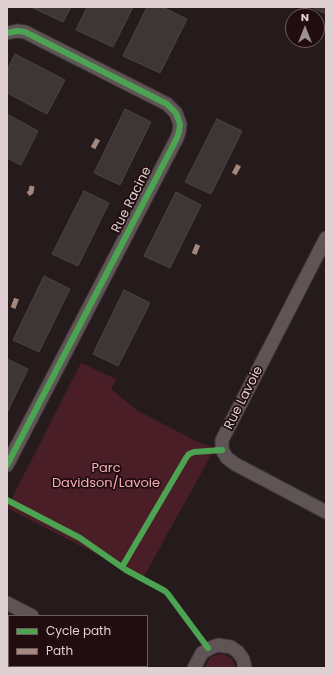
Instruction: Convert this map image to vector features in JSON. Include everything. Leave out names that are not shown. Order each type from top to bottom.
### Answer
[{"type":"street","name":"Rue Racine","points":[[7,33],[17,31],[29,33],[167,104],[176,113],[180,124],[179,132],[173,144],[7,465]]},
{"type":"street","name":"Rue Lavoie","points":[[326,238],[222,440],[222,450],[227,458],[235,464],[326,512]]},
{"type":"street","points":[[7,604],[30,615]]},
{"type":"street","points":[[194,668],[202,653],[214,646],[222,645],[231,647],[238,652],[243,659],[245,668]]},
{"type":"green space","name":"Parc Davidson/Lavoie","points":[[81,363],[116,379],[111,389],[138,411],[196,441],[215,448],[143,578],[7,508]]},
{"type":"green space","points":[[224,654],[232,659],[236,668],[204,668],[211,657]]},
{"type":"building","points":[[31,7],[71,7],[63,22]]},
{"type":"building","points":[[87,7],[133,7],[113,47],[76,30]]},
{"type":"building","points":[[147,7],[162,7],[187,19],[160,73],[123,56]]},
{"type":"building","points":[[311,7],[326,7],[326,14],[325,8]]},
{"type":"building","points":[[15,54],[65,80],[47,114],[7,93],[7,70]]},
{"type":"building","points":[[125,109],[151,122],[120,185],[94,173]]},
{"type":"building","points":[[7,114],[38,131],[21,165],[7,158]]},
{"type":"building","points":[[217,119],[242,131],[211,194],[185,182]]},
{"type":"building","points":[[84,191],[109,203],[78,266],[52,254]]},
{"type":"building","points":[[176,192],[201,205],[170,268],[144,256]]},
{"type":"building","points":[[44,276],[70,289],[39,352],[13,340]]},
{"type":"building","points":[[124,290],[150,303],[118,366],[93,354]]},
{"type":"building","points":[[7,359],[28,369],[7,413]]},
{"type":"marked path","points":[[93,148],[98,139]]},
{"type":"marked path","points":[[234,174],[241,161]]},
{"type":"marked path","points":[[28,194],[31,192],[32,186]]},
{"type":"marked path","points":[[194,254],[199,242]]},
{"type":"marked path","points":[[13,308],[18,295]]},
{"type":"cycle path","points":[[7,33],[17,31],[25,32],[167,104],[176,113],[180,124],[177,138],[7,465]]},
{"type":"cycle path","points":[[122,567],[189,454],[194,452],[222,450]]},
{"type":"cycle path","points":[[7,500],[80,538],[126,570],[165,591],[208,648]]}]
